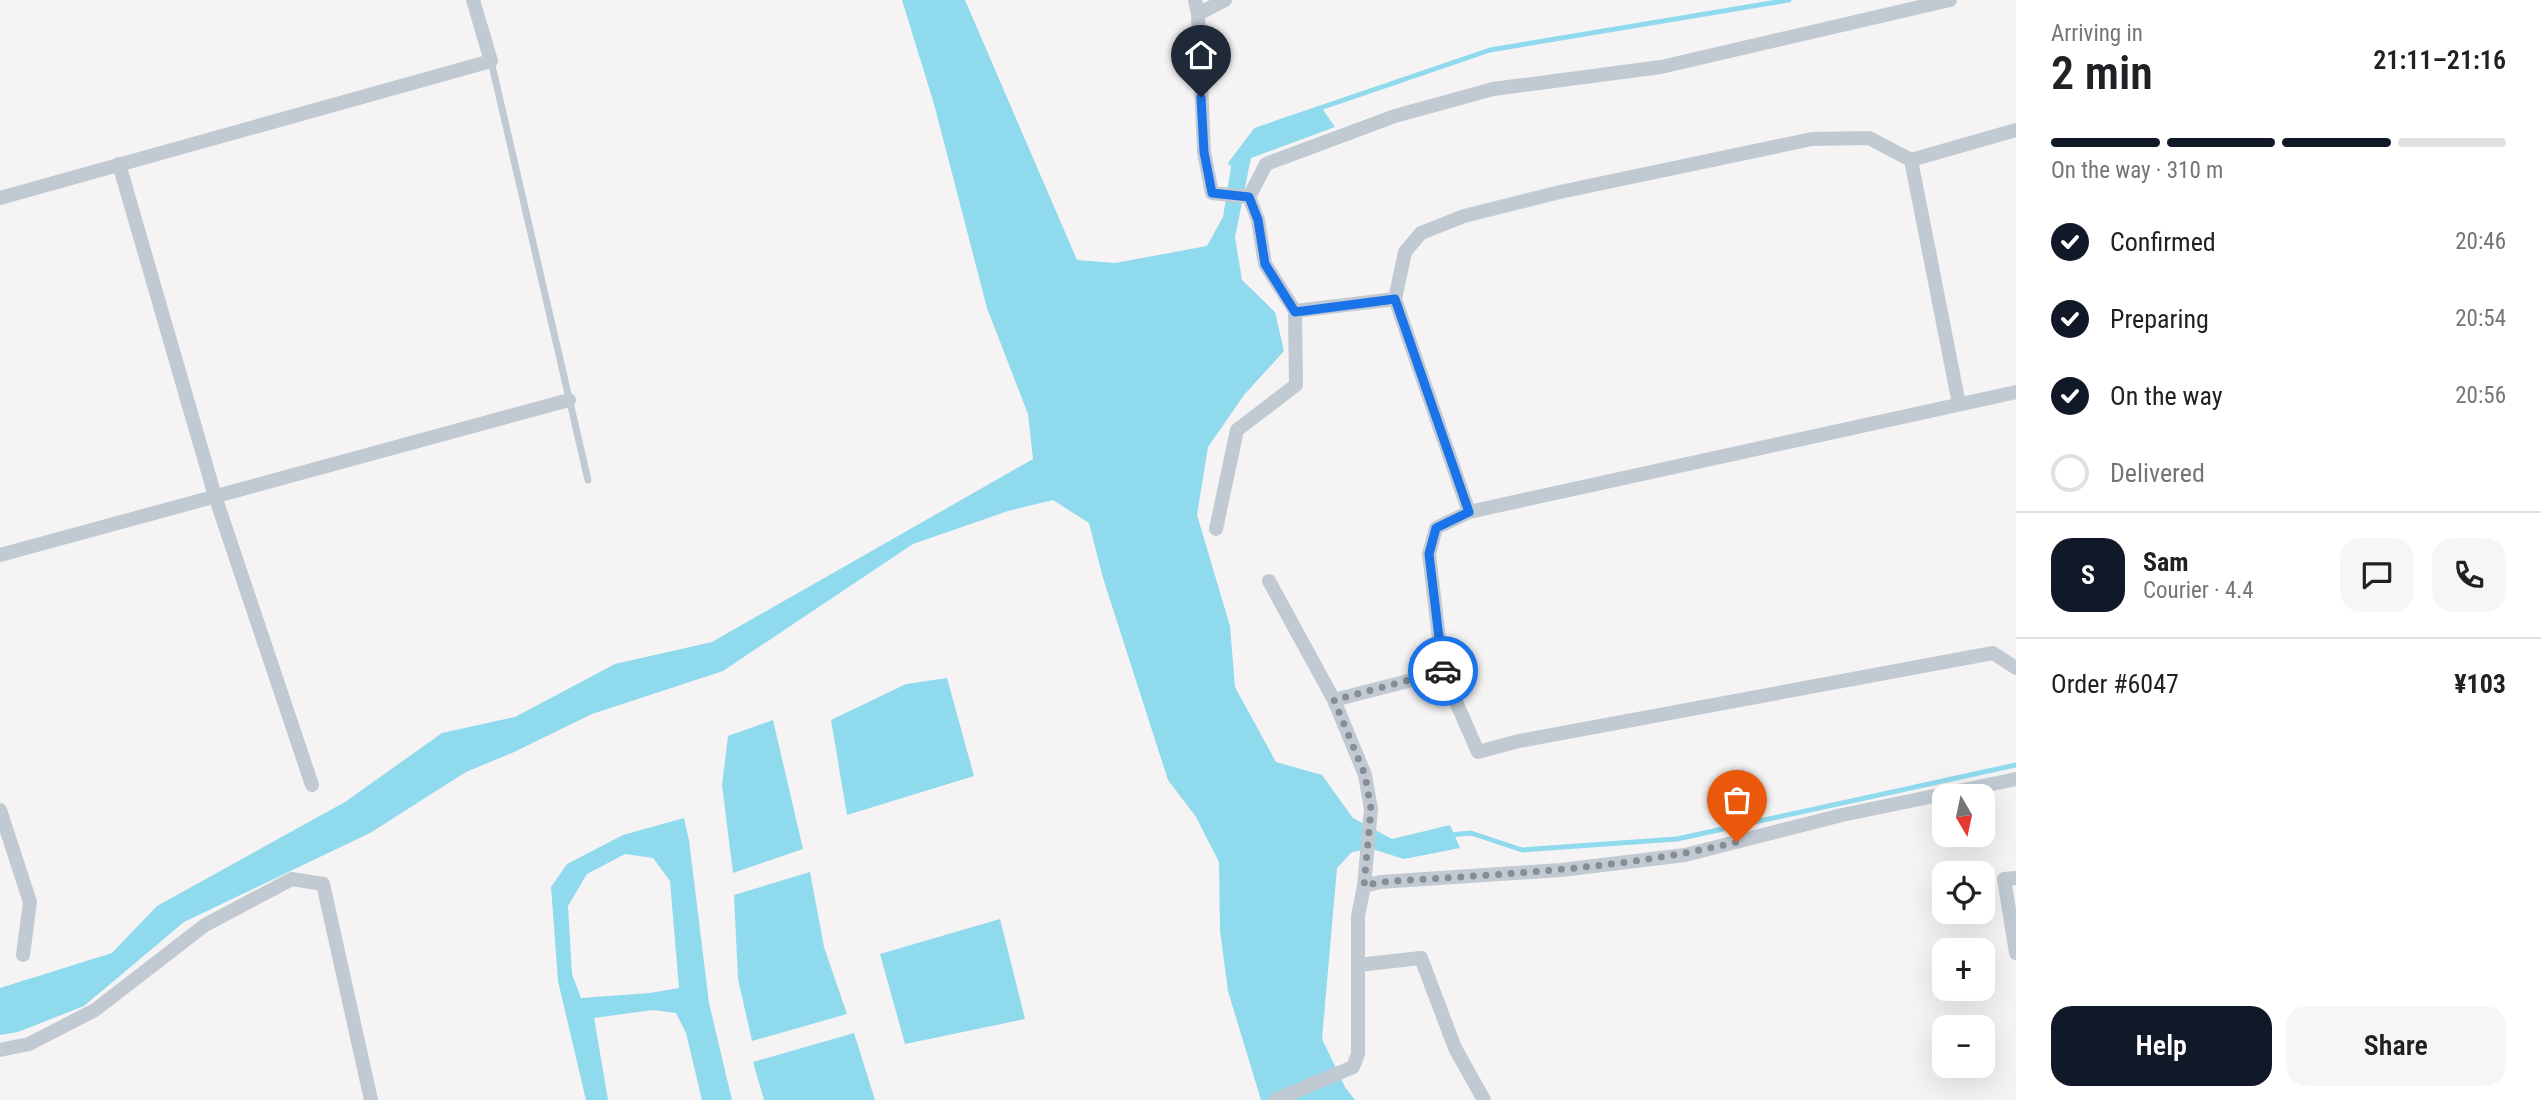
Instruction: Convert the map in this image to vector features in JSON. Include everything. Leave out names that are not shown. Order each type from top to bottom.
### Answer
[{"type":"street","points":[[0,198],[491,61],[473,0]]},
{"type":"street","points":[[1225,0],[1196,7],[1204,152],[1212,193],[1249,197]]},
{"type":"street","points":[[1216,529],[1237,430],[1296,385],[1295,312],[1265,264],[1258,220],[1249,197],[1266,164],[1407,113],[1493,89],[1661,67],[1950,0]]},
{"type":"street","points":[[1469,512],[1395,299],[1405,252],[1421,233],[1464,216],[1560,192],[1812,139],[1870,138],[1911,160],[2016,130]]},
{"type":"street","points":[[1911,160],[1959,404]]},
{"type":"street","points":[[119,164],[215,496],[312,785]]},
{"type":"street","points":[[1295,312],[1395,299]]},
{"type":"street","points":[[2016,392],[1469,512],[1436,528],[1429,554],[1443,672],[1478,752],[1519,741],[1993,653],[2016,668]]},
{"type":"street","points":[[0,555],[569,400]]},
{"type":"street","points":[[1269,581],[1334,700],[1365,775],[1371,809],[1364,886],[1358,916],[1359,1054],[1353,1067],[1275,1100]]},
{"type":"street","points":[[1334,700],[1443,672]]},
{"type":"street","points":[[1364,886],[1380,882],[1561,870],[1685,855],[1842,815],[2016,779]]},
{"type":"street","points":[[0,810],[30,902],[23,955]]},
{"type":"street","points":[[2016,878],[2004,879],[2016,953]]},
{"type":"street","points":[[0,1050],[29,1044],[95,1010],[205,925],[292,879],[323,884],[371,1100]]},
{"type":"street","points":[[1358,965],[1421,958],[1455,1048],[1484,1100]]},
{"type":"lane","points":[[491,61],[588,480]]},
{"type":"water","points":[[902,0],[965,0],[1077,260],[1115,263],[1207,246],[1223,217],[1232,161],[1256,130],[1321,107],[1335,127],[1251,158],[1235,237],[1242,280],[1275,312],[1284,351],[1244,395],[1208,447],[1197,515],[1230,626],[1235,687],[1276,762],[1322,775],[1353,818],[1392,839],[1450,825],[1460,848],[1404,859],[1372,849],[1352,852],[1337,868],[1322,1039],[1345,1087],[1355,1100],[1261,1100],[1228,991],[1220,930],[1219,862],[1196,817],[1168,780],[1103,578],[1089,523],[1053,500],[1008,511],[913,544],[723,671],[592,714],[466,772],[370,833],[184,922],[84,1006],[18,1032],[0,1035],[0,988],[112,953],[157,906],[345,802],[442,733],[515,717],[615,664],[712,642],[1033,459],[1028,414],[987,308],[934,104]]},
{"type":"water","points":[[947,678],[974,776],[847,815],[831,720],[906,684]]},
{"type":"water","points":[[773,720],[803,849],[733,873],[722,785],[728,736]]},
{"type":"water","points":[[684,818],[709,1003],[732,1100],[702,1100],[686,1033],[676,1013],[653,1010],[594,1018],[608,1100],[586,1100],[558,981],[551,887],[567,864],[623,835]],"holes":[[[625,854],[653,858],[670,881],[679,988],[581,998],[572,974],[568,906],[587,874]]]},
{"type":"water","points":[[810,872],[824,947],[847,1014],[752,1041],[738,979],[734,895]]},
{"type":"water","points":[[1000,919],[1025,1019],[905,1044],[880,954]]},
{"type":"water","points":[[854,1033],[875,1100],[764,1100],[753,1062]]},
{"type":"waterway","points":[[1231,163],[1256,130],[1490,50],[1789,0]]},
{"type":"waterway","points":[[1449,835],[1471,833],[1522,850],[1677,839],[2016,765]]},
{"type":"way so far","points":[[1443,671],[1334,700],[1365,775],[1371,809],[1364,886],[1380,882],[1561,870],[1685,855],[1737,842]]},
{"type":"route","points":[[1201,97],[1204,152],[1212,193],[1249,197],[1258,220],[1265,264],[1295,312],[1395,299],[1469,512],[1436,528],[1429,554],[1443,671]]}]
